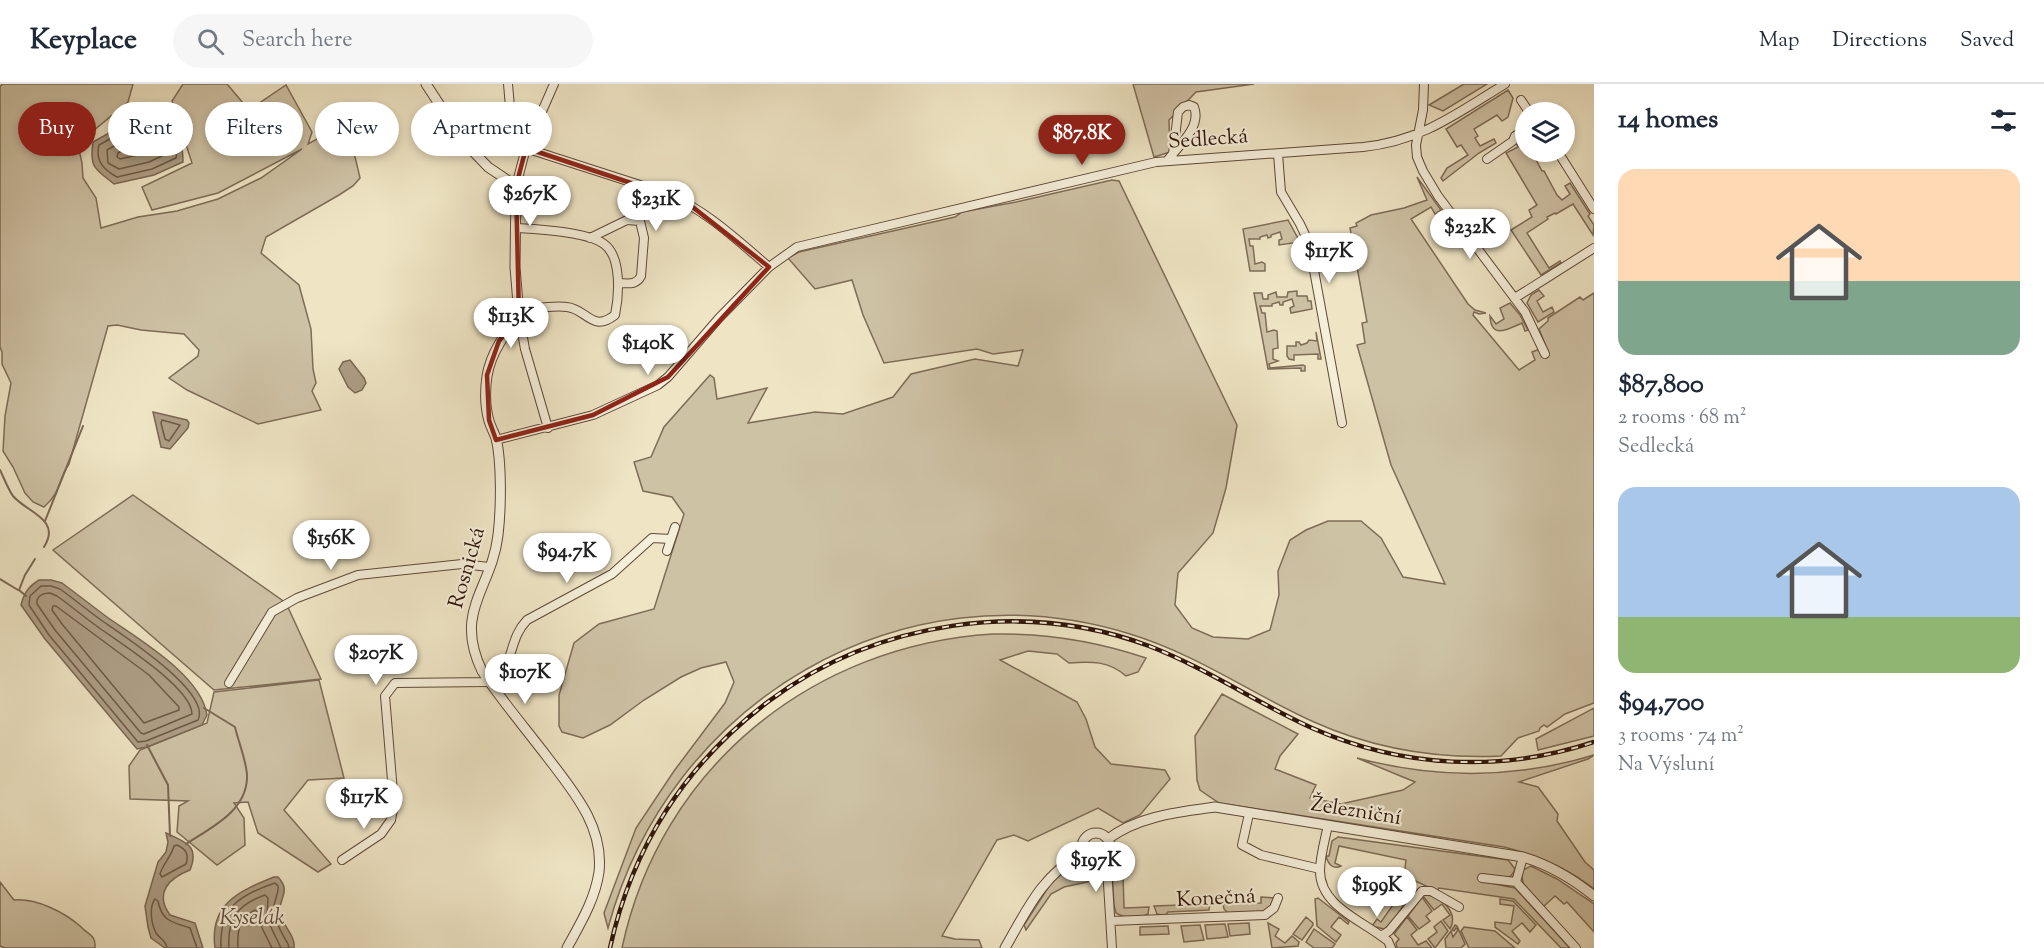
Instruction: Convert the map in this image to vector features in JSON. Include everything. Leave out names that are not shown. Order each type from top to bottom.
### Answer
[{"type":"street","points":[[426,84],[464,142],[488,167],[516,186]]},
{"type":"street","points":[[508,84],[510,102]]},
{"type":"street","points":[[546,102],[554,84]]},
{"type":"street","points":[[1424,84],[1423,111],[1416,145],[1417,157],[1423,171],[1438,196],[1525,312],[1545,354]]},
{"type":"street","name":"Sedlecká","points":[[496,440],[593,415],[658,385],[668,377],[719,318],[770,267],[797,247],[1156,162],[1377,146],[1419,134],[1505,84]]},
{"type":"street","points":[[1167,161],[1173,154],[1194,124],[1196,112],[1194,107],[1189,105],[1182,106],[1178,112],[1173,154]]},
{"type":"street","points":[[1487,159],[1513,141],[1515,136]]},
{"type":"street","points":[[1278,154],[1281,192],[1309,243],[1342,423]]},
{"type":"street","points":[[524,156],[516,186],[515,267],[519,313],[525,349],[548,428]]},
{"type":"street","points":[[551,156],[685,201],[707,215],[770,267]]},
{"type":"street","points":[[1564,162],[1594,209]]},
{"type":"street","points":[[590,238],[627,220],[640,221],[644,238],[641,276],[639,281],[634,283],[618,283]]},
{"type":"street","points":[[517,228],[590,238],[606,245],[616,264],[618,283],[615,315],[603,322],[594,321],[570,307],[519,313]]},
{"type":"street","points":[[1515,298],[1594,248]]},
{"type":"street","name":"Rosnická","points":[[519,313],[499,341],[487,375],[489,420],[496,440],[500,520],[497,545],[475,603],[471,635],[477,661],[489,682],[578,799],[588,815],[596,836],[599,870],[596,886],[590,905],[567,948]]},
{"type":"street","points":[[667,551],[675,527]]},
{"type":"street","points":[[342,860],[381,834],[391,820],[394,804],[385,696],[395,683],[489,682],[504,669],[516,635],[527,620],[604,579],[652,537],[671,539]]},
{"type":"street","points":[[229,683],[272,612],[297,598],[358,574],[462,564],[489,567]]},
{"type":"street","name":"Železniční","points":[[1108,839],[1121,829],[1172,813],[1215,807],[1523,857],[1560,872],[1594,896]]},
{"type":"street","points":[[1249,814],[1242,845],[1262,855],[1320,869]]},
{"type":"street","points":[[1328,825],[1320,869],[1321,885],[1326,895],[1382,936],[1391,948]]},
{"type":"street","points":[[1100,834],[1108,839],[1110,850],[1104,860],[1093,861],[1083,852],[1084,841],[1089,835],[1100,834]]},
{"type":"street","points":[[1005,948],[1037,892],[1066,862],[1083,852]]},
{"type":"street","points":[[1516,882],[1523,857]]},
{"type":"street","points":[[1104,860],[1107,868],[1112,948]]},
{"type":"street","points":[[1482,878],[1516,882],[1576,948]]},
{"type":"street","points":[[1382,936],[1389,931],[1422,891],[1431,891],[1459,907]]},
{"type":"street","name":"Konečná","points":[[1111,921],[1265,915],[1274,909],[1278,898]]},
{"type":"highlighted area","points":[[526,148],[685,201],[769,267],[668,377],[593,415],[496,440],[489,420],[487,375],[499,341],[519,316],[516,186]]},
{"type":"shaded area","points":[[2,84],[133,84],[128,102],[108,102],[108,119],[96,129],[96,102],[18,102],[18,156],[80,156],[83,178],[96,198],[101,228],[218,199],[261,178],[292,156],[303,156],[303,116],[312,132],[308,144],[315,140],[315,156],[355,156],[360,178],[353,186],[266,237],[261,253],[299,285],[311,329],[316,383],[312,391],[321,410],[258,424],[187,390],[169,378],[198,356],[199,350],[184,334],[117,325],[108,326],[69,464],[50,502],[44,507],[33,502],[25,493],[3,451],[5,416],[11,383],[2,364],[0,347],[0,87]]},
{"type":"shaded area","points":[[183,84],[227,84],[242,102],[205,102],[205,156],[289,156],[218,193],[152,210],[142,187],[192,163],[190,156],[193,156],[193,102],[172,101]]},
{"type":"shaded area","points":[[1133,84],[1254,84],[1196,92],[1169,120],[1170,152],[1154,157]]},
{"type":"shaded area","points":[[1464,84],[1487,84],[1443,111],[1429,105]]},
{"type":"shaded area","points":[[286,85],[295,102],[261,102]]},
{"type":"shaded area","points":[[1508,90],[1513,98],[1508,117],[1502,121],[1497,115],[1474,129],[1478,136],[1475,138],[1480,146],[1494,139],[1496,143],[1443,181],[1441,178],[1447,168],[1468,155],[1461,145],[1457,147],[1446,129]]},
{"type":"shaded area","points":[[1515,148],[1515,162],[1537,162],[1562,200],[1570,194],[1565,186],[1570,183],[1590,214],[1588,216],[1594,225],[1593,235],[1573,204],[1547,217],[1548,219],[1527,233],[1549,268],[1560,261],[1561,263],[1541,275],[1511,230],[1532,217],[1529,210],[1537,205],[1506,153]]},
{"type":"shaded area","points":[[1417,177],[1441,210],[1435,214],[1431,207],[1411,219],[1468,304],[1475,310],[1486,313],[1474,312],[1473,315],[1519,370],[1535,360],[1532,352],[1540,349],[1544,357],[1549,354],[1539,329],[1548,321],[1548,318],[1580,297],[1583,300],[1594,293],[1594,703],[1565,714],[1547,727],[1544,725],[1539,731],[1518,738],[1501,756],[1429,754],[1359,739],[1314,722],[1178,652],[1130,634],[1045,617],[961,618],[881,636],[806,669],[740,716],[683,776],[639,847],[608,928],[604,913],[636,828],[674,771],[725,703],[734,682],[726,662],[701,668],[681,677],[644,700],[610,725],[583,738],[562,732],[559,726],[559,695],[574,643],[599,624],[654,609],[684,514],[672,497],[643,491],[634,462],[651,457],[664,427],[710,375],[714,378],[717,399],[767,388],[748,423],[815,412],[843,414],[893,397],[911,374],[975,359],[1018,366],[1023,350],[993,354],[977,349],[884,363],[863,315],[852,280],[815,289],[788,258],[799,252],[955,217],[962,212],[1112,180],[1119,181],[1237,425],[1226,488],[1213,533],[1178,573],[1175,605],[1192,628],[1213,637],[1248,639],[1270,630],[1279,595],[1278,571],[1290,540],[1328,521],[1361,521],[1381,538],[1403,577],[1445,584],[1391,465],[1357,345],[1365,343],[1362,323],[1367,322],[1350,228],[1357,226],[1356,223],[1371,215],[1427,200]]},
{"type":"shaded area","points":[[1288,220],[1300,242],[1279,245],[1279,240],[1282,239],[1280,232],[1268,238],[1267,235],[1260,239],[1249,239],[1250,246],[1253,246],[1255,264],[1262,262],[1265,264],[1265,271],[1250,271],[1243,229]]},
{"type":"shaded area","points":[[1539,290],[1544,296],[1537,301],[1543,312],[1552,307],[1554,312],[1538,322],[1527,303],[1531,295]]},
{"type":"shaded area","points":[[1297,291],[1297,296],[1307,296],[1308,301],[1311,301],[1312,309],[1291,313],[1290,308],[1294,306],[1292,299],[1283,302],[1283,305],[1279,302],[1272,306],[1260,306],[1262,313],[1265,313],[1267,332],[1277,331],[1278,348],[1273,349],[1273,359],[1278,361],[1269,364],[1270,368],[1303,365],[1305,371],[1301,371],[1301,368],[1268,369],[1254,293],[1262,293],[1263,299],[1268,299],[1268,295],[1276,292],[1277,297],[1287,297],[1288,292]]},
{"type":"shaded area","points":[[1510,303],[1528,330],[1525,331],[1522,323],[1501,331],[1493,328],[1490,316],[1496,324],[1504,319],[1500,308]]},
{"type":"shaded area","points":[[1316,332],[1321,359],[1318,359],[1318,354],[1294,355],[1294,360],[1289,359],[1287,346],[1296,346],[1296,342],[1301,345],[1309,340],[1317,341]]},
{"type":"shaded area","points":[[133,495],[286,603],[321,679],[214,690],[53,550]]},
{"type":"shaded area","points":[[993,634],[1071,639],[1146,658],[1138,672],[1126,676],[1113,667],[1099,663],[1069,663],[1057,654],[1028,651],[1000,660],[1077,702],[1086,719],[1095,747],[1111,764],[1165,770],[1170,779],[1140,815],[1123,823],[1098,808],[1028,841],[1014,835],[997,840],[942,936],[979,940],[982,948],[622,948],[641,883],[671,825],[708,772],[754,728],[806,691],[864,662],[927,643]]},
{"type":"shaded area","points":[[319,680],[344,778],[308,780],[284,810],[331,864],[318,872],[258,833],[248,802],[234,803],[244,818],[245,845],[217,865],[177,832],[179,806],[188,801],[130,799],[129,766],[140,750],[207,723],[214,692]]},
{"type":"shaded area","points":[[1222,694],[1298,734],[1280,756],[1275,769],[1316,785],[1310,798],[1341,804],[1403,790],[1415,782],[1357,758],[1416,770],[1476,773],[1535,769],[1594,755],[1519,782],[1538,787],[1558,814],[1557,821],[1585,862],[1594,870],[1594,889],[1551,863],[1504,847],[1219,803],[1200,790],[1197,780],[1195,736]]},
{"type":"shaded area","points":[[1594,708],[1594,736],[1538,750],[1536,739]]},
{"type":"shaded area","points":[[1338,837],[1508,860],[1515,869],[1510,877],[1480,881],[1515,888],[1570,948],[1561,948],[1514,899],[1439,888],[1437,891],[1411,879],[1408,884],[1413,889],[1389,926],[1384,929],[1372,926],[1377,919],[1381,922],[1402,892],[1406,860],[1339,846],[1335,863],[1341,866],[1333,867],[1326,856],[1329,856],[1332,841]]},
{"type":"shaded area","points":[[1080,861],[1100,868],[1105,879],[1064,887],[1051,894],[1026,930],[1024,925],[1053,880]]},
{"type":"shaded area","points":[[1531,866],[1557,879],[1594,904],[1594,932],[1567,902],[1564,904],[1555,896],[1543,907],[1531,895],[1524,886],[1522,876],[1523,870]]},
{"type":"shaded area","points":[[1112,872],[1123,874],[1124,908],[1149,907],[1148,914],[1132,918],[1116,913]]},
{"type":"shaded area","points":[[0,882],[14,900],[40,904],[58,911],[73,921],[93,937],[95,948],[5,948],[0,946]]},
{"type":"shaded area","points":[[1423,896],[1437,898],[1447,906],[1452,917],[1450,929],[1443,920],[1450,915],[1442,904],[1434,910]]},
{"type":"shaded area","points":[[1261,897],[1274,898],[1268,911],[1229,914],[1224,909],[1223,904],[1261,903]]},
{"type":"shaded area","points":[[1422,897],[1432,911],[1426,916],[1430,921],[1419,929],[1408,916]]},
{"type":"shaded area","points":[[1318,898],[1349,922],[1348,924],[1339,917],[1331,927],[1341,935],[1336,942],[1317,926],[1315,899]]},
{"type":"shaded area","points":[[1500,899],[1513,901],[1536,925],[1530,932],[1522,923],[1512,931],[1520,941],[1518,944],[1495,927],[1495,922],[1511,924],[1514,906],[1500,904]]},
{"type":"shaded area","points":[[1210,904],[1209,910],[1168,912],[1165,916],[1157,914],[1154,906]]},
{"type":"shaded area","points":[[1306,917],[1313,925],[1302,940],[1293,934]]},
{"type":"shaded area","points":[[1407,917],[1417,930],[1411,935],[1418,945],[1426,941],[1432,948],[1397,948],[1396,943],[1399,939],[1394,934]]},
{"type":"shaded area","points":[[1441,921],[1448,931],[1435,948],[1428,939],[1437,932],[1434,927]]},
{"type":"shaded area","points":[[1249,923],[1250,934],[1230,936],[1228,924]]},
{"type":"shaded area","points":[[1268,923],[1279,929],[1275,936],[1285,943],[1292,936],[1299,942],[1298,946],[1272,948]]},
{"type":"shaded area","points":[[1225,924],[1228,937],[1207,939],[1205,925]]},
{"type":"shaded area","points":[[1200,925],[1204,940],[1184,942],[1181,926]]},
{"type":"shaded area","points":[[1455,925],[1457,926],[1465,944],[1461,948],[1446,948],[1445,939],[1451,931],[1453,937],[1458,930],[1456,928],[1452,930]]},
{"type":"shaded area","points":[[1168,926],[1169,934],[1140,935],[1140,927]]},
{"type":"shaded area","points":[[1464,927],[1495,931],[1515,948],[1469,948],[1461,931]]},
{"type":"shaded area","points":[[1314,929],[1335,944],[1332,948],[1314,948],[1306,942]]},
{"type":"water","points":[[108,134],[108,156],[183,156],[183,162],[154,175],[114,184],[95,168],[92,156],[96,156],[96,140]]},
{"type":"water","points":[[350,360],[366,383],[362,390],[355,393],[348,387],[339,369],[343,362]]},
{"type":"water","points":[[153,412],[187,420],[189,423],[188,428],[170,449],[161,447]]},
{"type":"water","points":[[39,580],[62,583],[151,647],[181,672],[202,700],[207,715],[202,725],[137,749],[45,639],[21,605],[27,591]]},
{"type":"water","points":[[166,833],[189,846],[192,850],[193,862],[190,870],[176,877],[166,887],[163,900],[165,907],[170,915],[195,923],[203,948],[165,948],[151,938],[145,906],[158,862],[166,852],[168,842]]},
{"type":"water","name":"Kyselák","points":[[278,877],[284,887],[280,913],[293,939],[294,948],[215,948],[214,933],[217,920],[229,901],[249,888]]},
{"type":"waterway","points":[[45,521],[83,426]]},
{"type":"waterway","points":[[0,470],[13,496],[46,523],[49,529],[44,547]]},
{"type":"waterway","points":[[26,596],[19,590],[35,559]]},
{"type":"waterway","points":[[0,579],[18,590]]},
{"type":"waterway","points":[[186,844],[216,825],[234,810],[245,790],[247,778],[235,727],[204,708]]},
{"type":"waterway","points":[[147,745],[168,785],[170,836]]},
{"type":"railway","points":[[610,948],[632,876],[648,842],[688,780],[712,752],[739,725],[769,701],[811,674],[856,652],[903,636],[952,626],[1002,622],[1052,624],[1101,632],[1149,646],[1170,655],[1312,728],[1346,741],[1416,758],[1452,762],[1523,759],[1594,742]]}]
